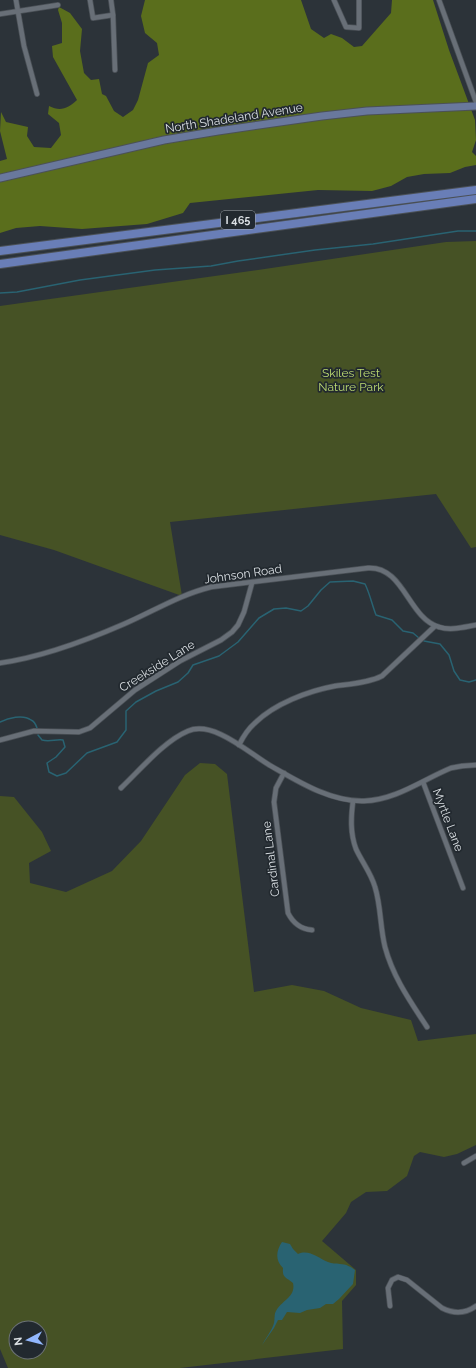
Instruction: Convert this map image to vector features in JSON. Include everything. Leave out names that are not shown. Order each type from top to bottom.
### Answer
[{"type":"highway","name":"I 465","points":[[0,251],[476,190]]},
{"type":"highway","name":"I 465","points":[[0,264],[476,198]]},
{"type":"highway","points":[[433,205],[476,204]]},
{"type":"main road","name":"North Shadeland Avenue","points":[[0,178],[150,143],[218,131],[367,111],[476,106]]},
{"type":"street","points":[[16,0],[24,46],[37,94]]},
{"type":"street","points":[[90,0],[93,18],[113,15]]},
{"type":"street","points":[[111,0],[115,70]]},
{"type":"street","points":[[334,0],[346,27],[359,28],[359,0]]},
{"type":"street","points":[[439,0],[476,102]]},
{"type":"street","points":[[0,14],[58,5]]},
{"type":"street","name":"Johnson Road","points":[[0,663],[26,658],[80,642],[125,624],[192,592],[211,587],[368,568],[384,571],[392,576],[421,616],[435,626]]},
{"type":"street","name":"Creekside Lane","points":[[0,740],[34,731],[78,732],[90,728],[135,690],[180,661],[221,640],[232,632],[238,625],[244,612],[252,583]]},
{"type":"street","points":[[239,745],[243,737],[255,722],[284,704],[318,690],[372,680],[382,676],[435,626],[451,629],[476,625]]},
{"type":"street","points":[[121,788],[167,744],[189,730],[199,729],[214,732],[228,738],[284,773],[325,794],[353,801],[369,801],[387,797],[453,768],[462,766],[476,766]]},
{"type":"street","name":"Cardinal Lane","points":[[284,773],[276,788],[274,802],[287,908],[292,921],[305,929],[312,930]]},
{"type":"street","name":"Myrtle Lane","points":[[423,782],[463,888]]},
{"type":"street","points":[[353,801],[351,825],[353,836],[356,847],[371,875],[376,888],[383,937],[388,959],[404,993],[426,1027]]},
{"type":"street","points":[[464,1163],[476,1156]]},
{"type":"street","points":[[390,1306],[389,1286],[392,1280],[398,1277],[407,1280],[442,1308],[448,1311],[462,1312],[476,1306]]},
{"type":"green space","points":[[145,0],[301,0],[311,29],[324,38],[331,34],[342,38],[354,47],[362,46],[391,13],[392,0],[433,0],[449,50],[475,120],[476,140],[472,152],[476,156],[476,165],[465,167],[450,173],[424,174],[407,177],[391,186],[372,191],[318,190],[190,203],[183,213],[147,224],[82,229],[40,226],[16,228],[0,233],[0,161],[7,159],[0,131],[1,112],[6,122],[28,127],[27,136],[34,147],[51,148],[61,135],[59,123],[48,114],[49,106],[61,109],[71,105],[77,100],[53,57],[52,46],[62,43],[62,23],[58,10],[59,7],[70,13],[82,29],[80,51],[84,73],[91,80],[99,79],[102,94],[106,96],[114,111],[123,117],[133,110],[138,100],[148,63],[159,55],[157,43],[145,33],[141,16]]},
{"type":"green space","name":"Skiles Test Nature Park","points":[[476,241],[476,547],[471,548],[436,494],[170,522],[182,596],[54,550],[0,535],[0,306],[446,242]]},
{"type":"green space","points":[[200,763],[215,764],[227,774],[254,992],[292,985],[324,991],[361,1008],[411,1020],[418,1041],[476,1034],[476,1145],[457,1154],[444,1157],[420,1152],[414,1156],[407,1176],[387,1191],[366,1192],[351,1202],[346,1213],[322,1241],[356,1270],[356,1285],[342,1301],[343,1349],[180,1368],[8,1368],[0,1349],[0,796],[14,797],[42,832],[51,851],[29,863],[30,883],[66,892],[112,871],[141,841],[185,775]]},
{"type":"water","points":[[282,1242],[290,1244],[298,1254],[310,1253],[330,1263],[352,1268],[355,1270],[353,1284],[333,1304],[326,1304],[320,1308],[307,1310],[300,1313],[287,1312],[282,1320],[278,1320],[262,1345],[273,1326],[276,1311],[291,1295],[293,1288],[293,1283],[284,1276],[283,1268],[280,1265],[277,1255],[278,1249]]},
{"type":"waterway","points":[[0,293],[17,292],[80,280],[155,270],[211,266],[315,250],[373,244],[458,231],[476,231]]},
{"type":"waterway","points":[[38,735],[42,740],[63,740],[65,747],[56,757],[47,763],[49,772],[57,776],[66,773],[87,753],[117,742],[126,730],[126,711],[136,702],[156,691],[178,682],[188,673],[193,665],[219,656],[238,642],[259,618],[274,609],[286,608],[301,611],[308,606],[321,590],[330,582],[353,581],[365,584],[376,615],[392,620],[403,631],[413,633],[419,638]]},
{"type":"waterway","points":[[424,641],[440,644],[449,655],[454,671],[460,680],[469,682],[476,680]]},
{"type":"waterway","points":[[0,722],[11,718],[24,717],[33,721],[37,728]]}]
